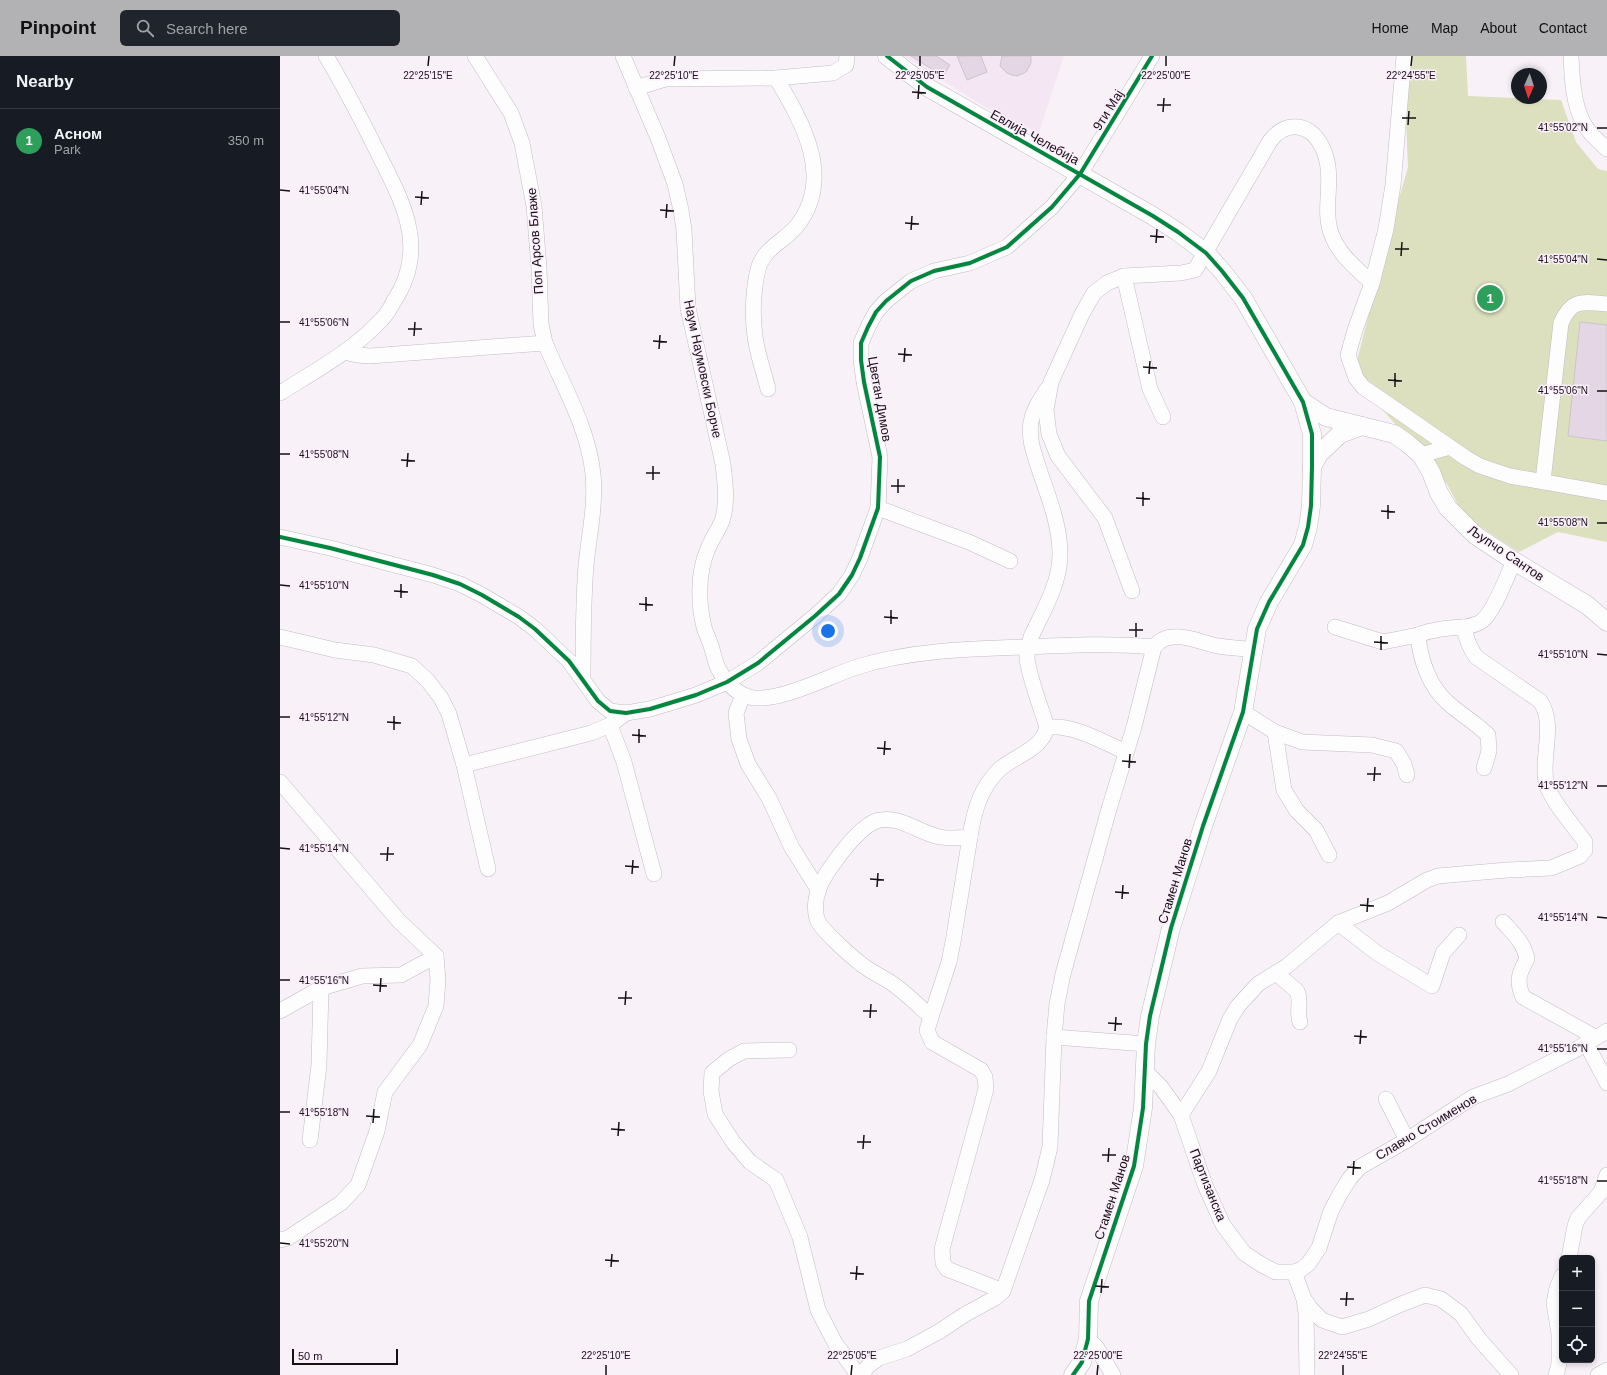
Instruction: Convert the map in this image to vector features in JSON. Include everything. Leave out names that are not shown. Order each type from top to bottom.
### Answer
[{"type":"street","points":[[280,393],[344,352],[366,336],[384,318],[407,278],[412,246],[405,209],[396,189],[348,94],[326,56]]},
{"type":"street","name":"Поп Арсов Блаже","points":[[475,56],[511,113],[522,143],[534,206],[539,262],[541,324],[546,343],[559,378],[575,408],[585,437],[593,474],[594,498],[586,565],[584,600],[583,680]]},
{"type":"street","name":"Наум Наумовски Борче","points":[[623,56],[658,138],[675,184],[681,210],[688,308],[726,483],[722,520],[706,552],[702,573],[700,598],[704,627],[717,667],[727,682],[743,695]]},
{"type":"street","points":[[636,88],[665,79],[776,78],[833,73],[846,65],[847,56]]},
{"type":"street","name":"Евлија Челебија","points":[[887,56],[927,87],[1153,216],[1206,253],[1243,298],[1303,402]]},
{"type":"street","name":"9ти Мај","points":[[1080,174],[1152,56]]},
{"type":"street","points":[[1404,56],[1393,185],[1386,229],[1372,283],[1355,330],[1348,355],[1356,378],[1363,387],[1480,466],[1510,476],[1607,493]]},
{"type":"street","points":[[1571,56],[1577,105],[1584,124],[1607,149]]},
{"type":"street","points":[[768,389],[755,336],[754,288],[759,266],[767,253],[776,243],[795,228],[803,217],[812,197],[815,169],[806,134],[776,78]]},
{"type":"street","points":[[1003,1291],[947,1269],[943,1263],[942,1249],[986,1089],[985,1077],[981,1070],[932,1042],[927,1030],[950,955],[973,818],[979,798],[989,782],[1001,768],[1031,748],[1042,738],[1047,727],[1027,658],[1031,637],[1056,581],[1060,555],[1055,517],[1031,446],[1031,421],[1035,407],[1051,382],[1082,314],[1094,293],[1107,282],[1124,276],[1181,273],[1195,270],[1270,141],[1276,133],[1284,129],[1296,127],[1308,130],[1316,137],[1324,151],[1329,170],[1328,214],[1330,232],[1337,247],[1372,283]]},
{"type":"street","name":"Цветан Димов","points":[[626,713],[650,709],[696,695],[727,682],[758,663],[839,594],[852,575],[860,558],[878,508],[880,457],[864,382],[861,360],[861,343],[876,312],[886,301],[911,281],[934,271],[970,264],[1007,247],[1052,207],[1080,174]]},
{"type":"street","points":[[1124,276],[1150,389],[1163,417]]},
{"type":"street","points":[[1543,481],[1561,323],[1566,312],[1575,304],[1587,302],[1607,304]]},
{"type":"street","points":[[344,352],[370,356],[546,343]]},
{"type":"street","points":[[1051,382],[1046,410],[1049,434],[1058,456],[1105,518],[1132,591]]},
{"type":"street","name":"Љупчо Сантов","points":[[1303,402],[1326,417],[1394,434],[1407,443],[1421,455],[1431,472],[1439,493],[1448,508],[1475,535],[1514,561],[1587,605],[1607,622]]},
{"type":"street","name":"Стамен Манов","points":[[1073,1375],[1082,1362],[1088,1339],[1089,1301],[1134,1166],[1142,1114],[1146,1044],[1154,994],[1171,928],[1203,826],[1243,712],[1256,629],[1269,602],[1303,545],[1309,520],[1312,434],[1303,402]]},
{"type":"street","points":[[1312,467],[1320,454],[1340,434],[1362,426]]},
{"type":"street","points":[[1421,455],[1450,447]]},
{"type":"street","points":[[878,508],[968,542],[1010,561]]},
{"type":"street","points":[[280,537],[433,575],[460,584],[482,595],[519,617],[535,629],[569,661],[598,701],[610,711],[626,713]]},
{"type":"street","points":[[1335,627],[1383,642],[1441,629],[1464,627],[1482,621],[1497,598],[1514,561]]},
{"type":"street","points":[[1181,1116],[1209,1072],[1230,1019],[1238,1006],[1258,984],[1299,956],[1338,923],[1388,903],[1427,880],[1438,876],[1551,868],[1580,856],[1585,850],[1585,842],[1550,794],[1547,783],[1545,762],[1547,732],[1546,709],[1540,701],[1476,657],[1469,648],[1464,627]]},
{"type":"street","points":[[1418,635],[1420,655],[1438,694],[1488,735],[1490,742],[1489,751],[1484,768]]},
{"type":"street","points":[[280,637],[335,650],[374,655],[412,666],[428,681],[441,698],[449,714],[464,764],[488,869]]},
{"type":"street","points":[[861,1375],[868,1366],[879,1358],[907,1349],[995,1298],[1003,1291],[1042,1180],[1050,1148],[1054,1037],[1057,1004],[1063,974],[1154,647],[1159,641],[1176,637],[1219,646],[1253,650]]},
{"type":"street","points":[[818,889],[792,848],[769,798],[748,764],[739,739],[736,713],[743,695],[761,698],[787,693],[838,673],[869,663],[900,657],[963,650],[1028,647],[1131,645],[1154,647]]},
{"type":"street","points":[[1243,712],[1274,732],[1302,742],[1372,745],[1396,751],[1404,764],[1407,775]]},
{"type":"street","points":[[464,764],[591,733],[610,724],[626,713]]},
{"type":"street","points":[[610,724],[624,762],[654,874]]},
{"type":"street","points":[[1047,727],[1059,726],[1081,732],[1126,752]]},
{"type":"street","points":[[1274,732],[1284,790],[1297,810],[1316,830],[1329,855]]},
{"type":"street","points":[[280,782],[399,921],[436,956],[438,980],[436,1006],[420,1045],[385,1092],[377,1131],[358,1185],[341,1203],[288,1238],[280,1240]]},
{"type":"street","points":[[931,1017],[896,986],[861,964],[822,928],[817,919],[818,889],[825,875],[848,844],[877,820],[888,819],[899,821],[940,837],[957,839],[970,838]]},
{"type":"street","points":[[1503,922],[1517,937],[1526,950],[1528,959],[1520,972],[1519,988],[1523,997],[1596,1037],[1607,1084]]},
{"type":"street","points":[[1338,923],[1377,953],[1432,986],[1443,953],[1459,935]]},
{"type":"street","points":[[280,1011],[321,988],[362,976],[401,975],[436,956]]},
{"type":"street","points":[[1276,973],[1299,994],[1300,998],[1298,1010],[1300,1022]]},
{"type":"street","points":[[310,1140],[319,1065],[321,988]]},
{"type":"street","points":[[1054,1037],[1146,1044]]},
{"type":"street","name":"Славчо Стоименов","points":[[1294,1272],[1302,1269],[1309,1263],[1319,1248],[1332,1211],[1350,1178],[1365,1164],[1407,1140],[1473,1097],[1508,1084],[1596,1037]]},
{"type":"street","points":[[789,1050],[744,1051],[729,1059],[712,1073],[711,1091],[715,1114],[732,1142],[750,1162],[776,1180],[800,1237],[818,1310],[835,1343],[858,1375]]},
{"type":"street","name":"Партизанска","points":[[1144,1070],[1161,1087],[1181,1116],[1205,1185],[1223,1225],[1244,1253],[1262,1265],[1276,1272],[1294,1272]]},
{"type":"street","points":[[1386,1099],[1407,1140]]},
{"type":"street","points":[[1570,1255],[1578,1218],[1601,1192],[1607,1175]]},
{"type":"street","points":[[1294,1272],[1304,1299],[1306,1313],[1307,1375]]},
{"type":"street","points":[[1556,1375],[1559,1364],[1559,1334],[1554,1303],[1559,1283]]},
{"type":"street","points":[[1304,1299],[1322,1320],[1342,1327],[1369,1319],[1425,1295],[1441,1299],[1461,1314],[1479,1339],[1510,1375]]},
{"type":"street","points":[[1088,1339],[1097,1348],[1113,1375]]},
{"type":"street","points":[[1598,1375],[1607,1370]]},
{"type":"shaded area","points":[[904,56],[1064,56],[1039,132],[1024,127],[985,107]]},
{"type":"green space","points":[[1411,56],[1466,56],[1468,96],[1511,98],[1511,104],[1547,104],[1547,99],[1561,100],[1576,142],[1598,169],[1607,171],[1607,542],[1558,532],[1519,552],[1464,516],[1447,484],[1363,387],[1356,365],[1390,230],[1408,167],[1405,96]]},
{"type":"building","points":[[911,56],[936,56],[950,65],[943,76]]},
{"type":"building","points":[[957,56],[981,56],[987,72],[967,80]]},
{"type":"building","points":[[1002,56],[1031,56],[1031,63],[1026,72],[1017,76],[1012,75],[1007,73],[1000,66]]},
{"type":"building","points":[[1580,322],[1607,325],[1607,441],[1568,436]]},
{"type":"cycle path","points":[[887,56],[927,87],[1153,216],[1206,253],[1243,298],[1303,402],[1312,434],[1311,506],[1308,527],[1303,545],[1269,602],[1257,629],[1243,712],[1203,826],[1171,928],[1150,1016],[1146,1044],[1143,1108],[1134,1166],[1089,1301],[1088,1339],[1082,1362],[1073,1375]]},
{"type":"cycle path","points":[[280,537],[330,548],[433,575],[460,584],[482,595],[519,617],[535,629],[569,661],[598,701],[610,711],[626,713],[650,709],[696,695],[727,682],[758,663],[839,594],[852,575],[860,558],[878,508],[880,457],[864,382],[861,360],[861,343],[876,312],[886,301],[911,281],[934,271],[970,263],[1007,247],[1052,207],[1080,174],[1152,56]]},
{"type":"place","name":"Асном","points":[[1490,298]]}]
